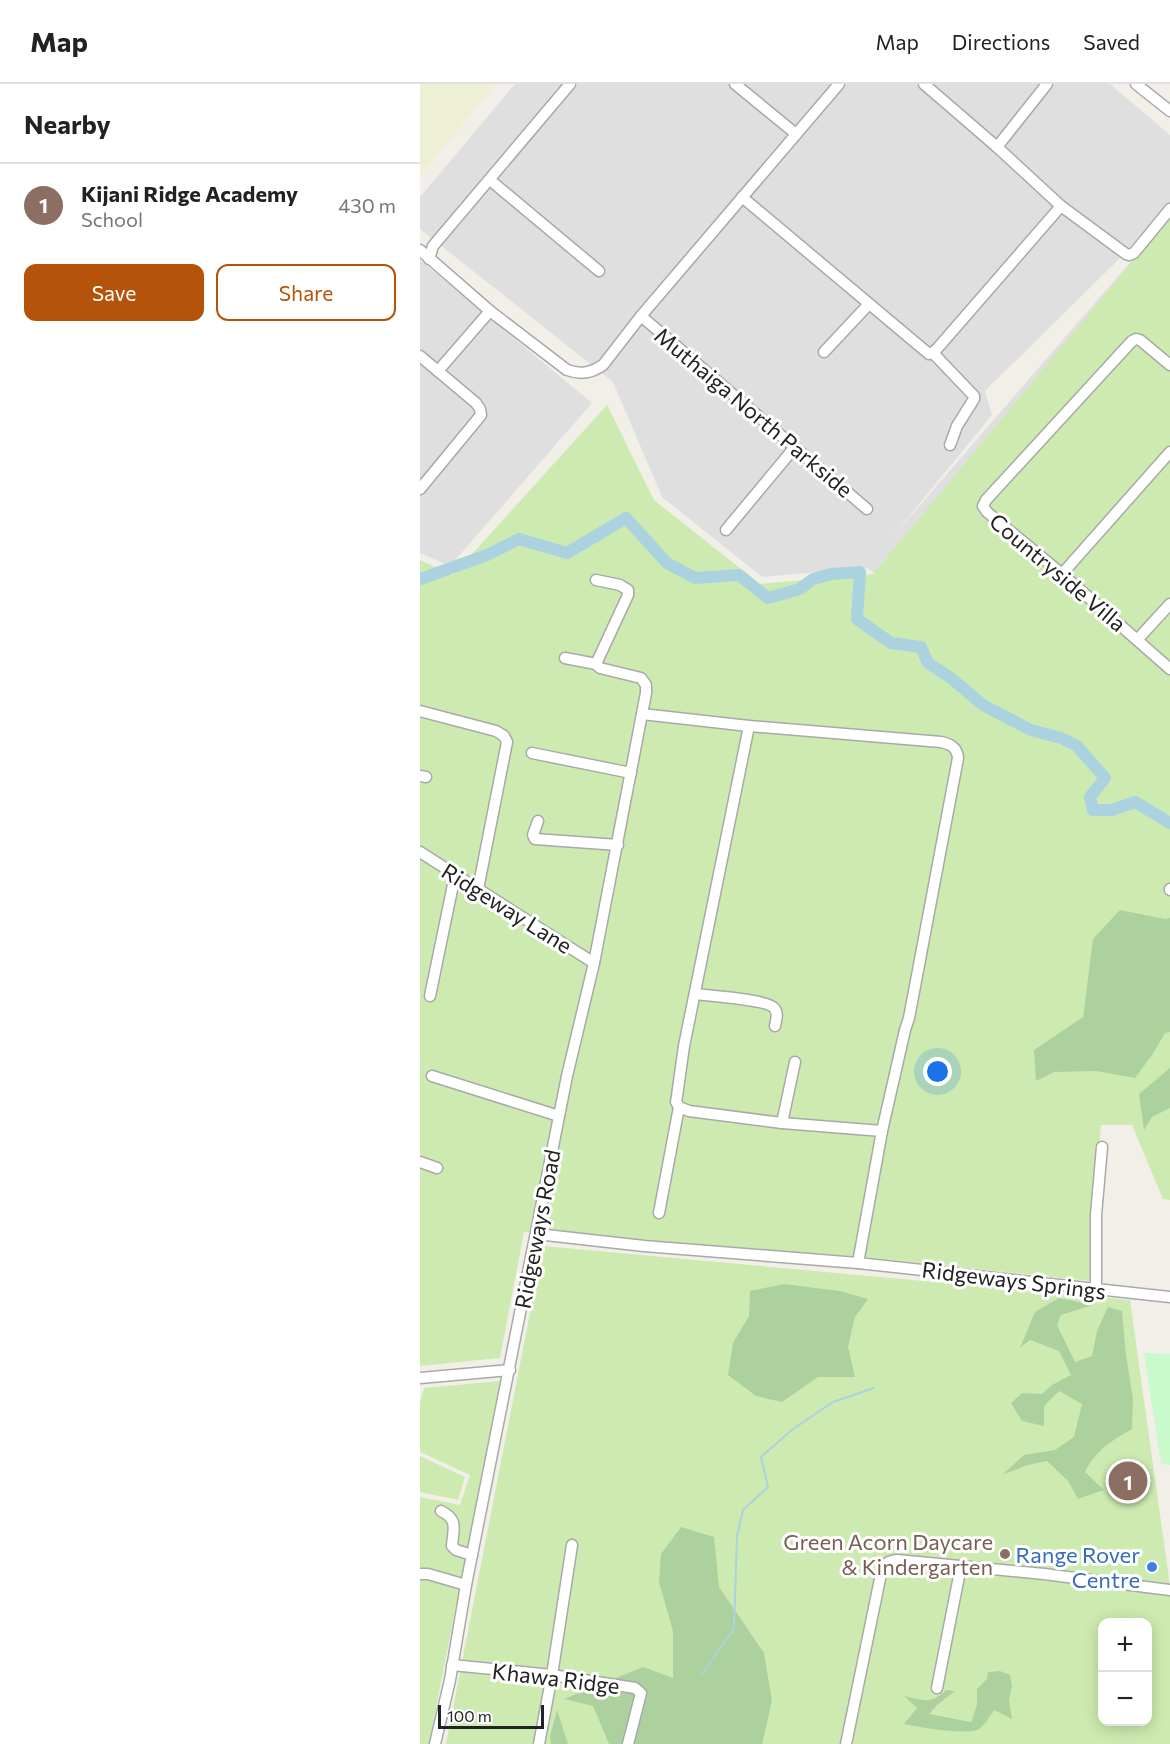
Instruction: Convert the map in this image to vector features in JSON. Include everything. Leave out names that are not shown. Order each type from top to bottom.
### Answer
[{"type":"street","points":[[429,259],[433,246],[570,84]]},
{"type":"street","points":[[735,84],[796,134]]},
{"type":"street","name":"Muthaiga North Parkside","points":[[420,250],[490,311],[567,370],[583,373],[596,370],[603,365],[641,316],[839,84]]},
{"type":"street","points":[[924,84],[997,147],[1060,206],[1126,254],[1134,252],[1170,209]]},
{"type":"street","points":[[997,147],[1047,84]]},
{"type":"street","points":[[1136,84],[1170,111]]},
{"type":"street","points":[[490,180],[599,271]]},
{"type":"street","points":[[742,197],[931,354],[974,396],[957,426],[950,445]]},
{"type":"street","points":[[931,354],[1060,206]]},
{"type":"street","points":[[824,352],[869,304]]},
{"type":"street","points":[[438,371],[490,311]]},
{"type":"street","name":"Muthaiga North Parkside","points":[[641,316],[867,509]]},
{"type":"street","name":"Countryside Villa","points":[[1170,365],[1140,339],[1132,341],[993,492],[983,506],[987,512],[1170,669]]},
{"type":"street","points":[[420,356],[476,403],[481,415],[420,489]]},
{"type":"street","points":[[726,530],[795,447]]},
{"type":"street","points":[[1062,574],[1170,453]]},
{"type":"street","points":[[596,580],[620,585],[628,590],[628,595],[596,664]]},
{"type":"street","points":[[1137,640],[1170,604]]},
{"type":"street","name":"Ridgeways Road","points":[[435,1744],[572,1053],[594,963],[618,845],[646,693],[646,685],[641,678],[600,668],[596,664],[565,658]]},
{"type":"street","points":[[420,711],[496,731],[504,736],[507,742],[478,889]]},
{"type":"street","points":[[642,714],[749,726],[941,742],[953,746],[958,754],[909,1018],[882,1131],[858,1263]]},
{"type":"street","points":[[749,726],[684,1046],[676,1102],[679,1107],[689,1111],[782,1123],[882,1131]]},
{"type":"street","points":[[532,753],[631,773]]},
{"type":"street","points":[[538,821],[533,835],[535,839],[618,845]]},
{"type":"street","name":"Ridgeway Lane","points":[[420,852],[594,963]]},
{"type":"street","points":[[430,996],[455,874]]},
{"type":"street","points":[[695,994],[771,1005],[777,1014],[776,1026]]},
{"type":"street","points":[[782,1123],[795,1062]]},
{"type":"street","points":[[432,1076],[560,1116]]},
{"type":"street","points":[[659,1213],[679,1107]]},
{"type":"street","points":[[1096,1289],[1096,1215],[1102,1147]]},
{"type":"street","points":[[420,1162],[437,1168]]},
{"type":"street","name":"Ridgeways Springs","points":[[537,1234],[644,1246],[858,1263],[1170,1297]]},
{"type":"street","points":[[420,1378],[510,1370]]},
{"type":"street","points":[[441,1510],[455,1525],[452,1546],[456,1550],[472,1555]]},
{"type":"street","points":[[539,1744],[572,1545]]},
{"type":"street","points":[[846,1744],[883,1566],[891,1560],[1044,1574],[1170,1590]]},
{"type":"street","points":[[937,1688],[961,1566]]},
{"type":"street","points":[[420,1574],[428,1574],[466,1585]]},
{"type":"street","name":"Khawa Ridge","points":[[452,1665],[552,1675],[638,1689],[641,1693],[628,1744]]},
{"type":"shaded area","points":[[515,84],[1110,84],[1170,135],[1170,209],[985,391],[992,415],[889,541],[1170,216],[1170,778],[867,568],[762,577],[662,497],[613,382],[420,229],[420,197]]},
{"type":"shaded area","points":[[420,260],[592,403],[450,566],[420,553]]},
{"type":"green space","points":[[420,84],[496,84],[420,176]]},
{"type":"green space","points":[[1170,216],[1170,1200],[1163,1199],[1132,1125],[1101,1125],[1090,1281],[865,1257],[524,1232],[500,1358],[420,1366],[420,560],[453,575],[607,405],[654,500],[760,584],[873,574]]},
{"type":"green space","points":[[1120,910],[1170,918],[1170,1032],[1165,1033],[1135,1078],[1096,1071],[1054,1072],[1036,1081],[1034,1050],[1083,1017],[1093,939]]},
{"type":"green space","points":[[1170,1068],[1170,1108],[1152,1117],[1144,1130],[1139,1094]]},
{"type":"green space","points":[[543,1246],[1130,1300],[1170,1586],[1170,1744],[446,1744]]},
{"type":"green space","points":[[784,1284],[840,1291],[868,1299],[855,1317],[848,1347],[855,1377],[818,1377],[782,1402],[756,1396],[728,1375],[733,1343],[749,1316],[750,1291]]},
{"type":"green space","points":[[1059,1298],[1093,1305],[1061,1315],[1057,1325],[1075,1362],[1092,1356],[1097,1331],[1108,1307],[1122,1311],[1133,1399],[1132,1429],[1094,1457],[1085,1472],[1104,1490],[1078,1499],[1068,1481],[1047,1461],[1028,1465],[1002,1475],[1024,1455],[1055,1450],[1074,1437],[1082,1404],[1059,1391],[1044,1406],[1044,1426],[1022,1421],[1011,1403],[1022,1393],[1042,1394],[1052,1385],[1071,1375],[1059,1351],[1030,1340],[1020,1348],[1035,1312]]},
{"type":"green space","points":[[1144,1353],[1170,1354],[1170,1465],[1161,1464]]},
{"type":"green space","points":[[500,1381],[429,1744],[420,1744],[420,1497],[460,1505],[470,1475],[420,1452],[420,1402],[424,1388]]},
{"type":"green space","points":[[420,1456],[465,1477],[458,1500],[420,1492]]},
{"type":"green space","points":[[681,1527],[714,1537],[719,1587],[764,1653],[772,1701],[762,1744],[609,1744],[593,1706],[564,1699],[643,1667],[673,1678],[673,1631],[659,1582],[661,1554]]},
{"type":"green space","points":[[1000,1671],[1010,1675],[1012,1686],[1009,1700],[1012,1719],[994,1710],[979,1729],[965,1732],[904,1724],[917,1708],[904,1696],[931,1700],[946,1690],[955,1691],[929,1714],[971,1722],[977,1705],[977,1689],[987,1679],[988,1672]]},
{"type":"green space","points":[[557,1710],[568,1744],[551,1744],[550,1736]]},
{"type":"waterway","points":[[420,579],[487,555],[519,539],[567,553],[626,518],[667,563],[695,578],[739,575],[768,598],[800,589],[813,579],[831,574],[860,572],[857,619],[891,643],[921,647],[928,663],[951,678],[983,705],[1031,730],[1061,738],[1077,746],[1105,778],[1090,797],[1093,810],[1112,810],[1135,802],[1170,823]]},
{"type":"waterway","points":[[702,1674],[734,1629],[737,1536],[743,1510],[768,1487],[761,1457],[793,1429],[833,1402],[874,1388]]},
{"type":"place","name":"Kijani Ridge Academy","points":[[1128,1481]]},
{"type":"place","name":"Green Acorn Daycare & Kindergarten","points":[[1005,1554]]},
{"type":"place","name":"Range Rover Centre","points":[[1152,1567]]}]
